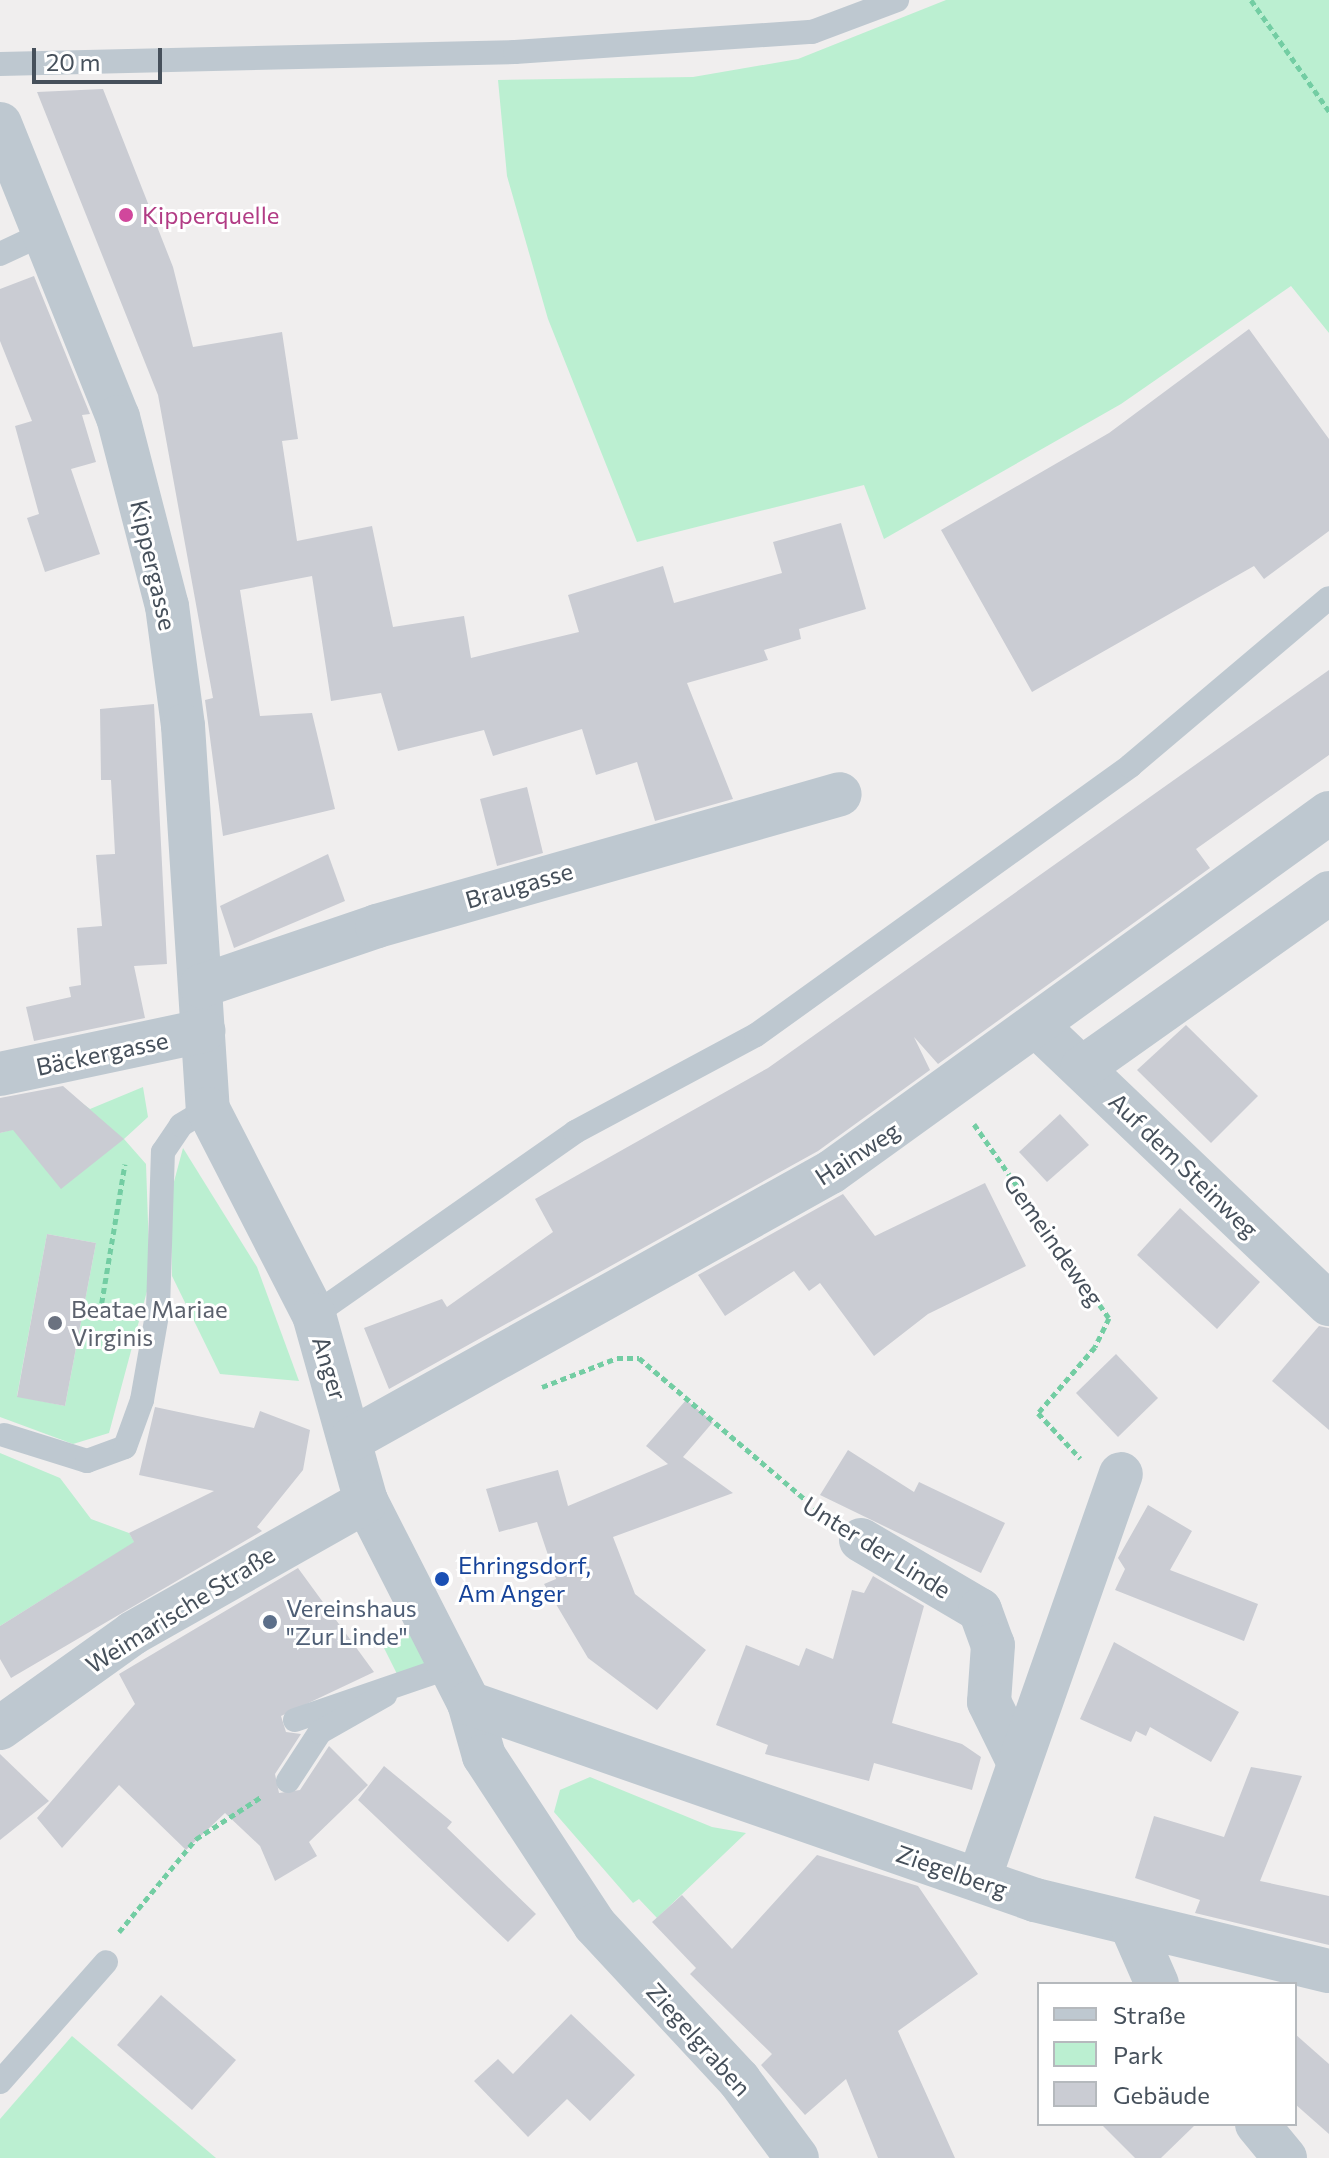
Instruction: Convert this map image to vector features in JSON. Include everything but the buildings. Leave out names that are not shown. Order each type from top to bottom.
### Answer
[{"type":"street","name":"Kippergasse","points":[[0,124],[47,232],[118,417],[167,606],[203,1031]]},
{"type":"street","name":"Braugasse","points":[[201,986],[377,926],[840,794]]},
{"type":"street","name":"Hainweg","points":[[352,1439],[831,1172],[1038,1027],[1329,813]]},
{"type":"street","points":[[1082,1068],[1329,893]]},
{"type":"street","name":"Auf dem Steinweg","points":[[1038,1027],[1329,1304]]},
{"type":"street","name":"Anger","points":[[203,1031],[208,1109],[314,1315],[352,1439],[366,1501],[459,1685],[484,1756],[595,1925]]},
{"type":"street","name":"Bäckergasse","points":[[0,1074],[203,1031]]},
{"type":"street","points":[[979,1879],[1017,1759],[1117,1484]]},
{"type":"street","name":"Weimarische Straße","points":[[0,1728],[133,1633],[366,1501]]},
{"type":"street","name":"Unter der Linde","points":[[861,1540],[980,1610],[993,1645],[989,1702],[1017,1759]]},
{"type":"street","name":"Ziegelberg","points":[[459,1685],[581,1748],[979,1879],[1133,1929],[1329,1971]]},
{"type":"street","name":"Ziegelgraben","points":[[595,1925],[739,2080],[797,2158]]},
{"type":"street","points":[[1133,1929],[1156,1982]]},
{"type":"street","points":[[1259,2126],[1285,2158]]},
{"type":"lane","points":[[0,64],[515,52],[812,32],[897,0]]},
{"type":"lane","points":[[0,254],[47,232]]},
{"type":"lane","points":[[314,1315],[575,1132],[756,1035],[1130,766],[1329,598]]},
{"type":"lane","points":[[4,1435],[87,1461],[125,1447],[142,1400],[158,1309],[162,1162],[170,1136],[208,1109]]},
{"type":"lane","points":[[295,1720],[359,1692],[459,1685]]},
{"type":"lane","points":[[288,1781],[320,1732],[394,1690]]},
{"type":"lane","points":[[0,2082],[106,1962]]},
{"type":"path","points":[[1251,0],[1329,111]]},
{"type":"path","name":"Gemeindeweg","points":[[950,1090],[1109,1318],[1095,1347],[1038,1413],[1117,1484]]},
{"type":"path","points":[[100,1313],[125,1163],[143,1140],[170,1136]]},
{"type":"path","name":"Unter der Linde","points":[[535,1390],[617,1358],[639,1358],[661,1373],[791,1494],[861,1540]]},
{"type":"path","points":[[106,1962],[117,1935],[196,1839],[288,1781]]},
{"type":"green space","points":[[946,0],[1329,0],[1329,333],[1291,286],[1121,404],[884,539],[864,485],[637,542],[548,319],[507,176],[498,80],[693,77],[798,59]]},
{"type":"green space","points":[[143,1087],[148,1117],[124,1139],[146,1164],[150,1280],[109,1433],[73,1444],[0,1417],[0,1133],[61,1116],[79,1101],[90,1109]],"holes":[[[47,1234],[96,1243],[65,1406],[17,1396]]]},
{"type":"green space","points":[[183,1148],[257,1267],[299,1381],[220,1374],[172,1276],[171,1193]]},
{"type":"green space","points":[[0,1453],[60,1478],[91,1519],[129,1533],[159,1584],[85,1573],[0,1626]]},
{"type":"green space","points":[[414,1632],[428,1662],[398,1676],[384,1648]]},
{"type":"green space","points":[[590,1777],[712,1827],[746,1833],[657,1918],[639,1899],[633,1903],[554,1812],[560,1790]]},
{"type":"green space","points":[[72,2036],[216,2158],[0,2158],[0,2119]]},
{"type":"place","name":"Kipperquelle","points":[[126,215]]},
{"type":"place","name":"Beatae Mariae Virginis","points":[[55,1323]]},
{"type":"place","name":"Ehringsdorf, Am Anger","points":[[442,1579]]},
{"type":"place","name":"Vereinshaus \"Zur Linde\"","points":[[270,1622]]}]
